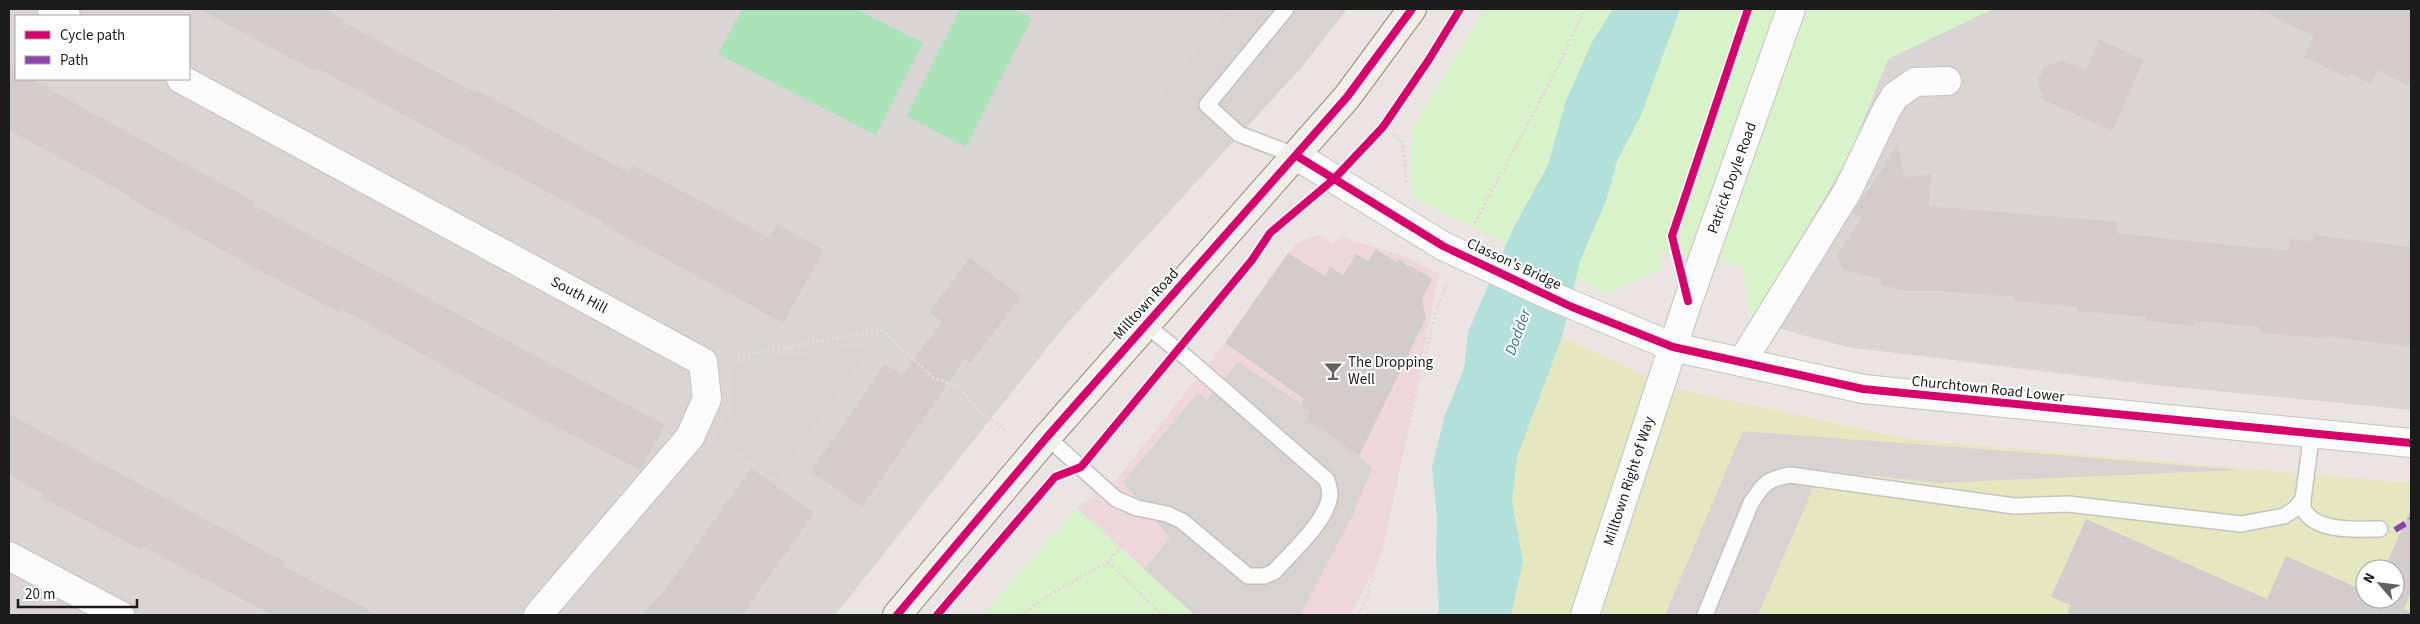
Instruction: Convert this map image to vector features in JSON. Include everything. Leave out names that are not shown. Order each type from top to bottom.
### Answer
[{"type":"main road","name":"Milltown Road","points":[[897,615],[1046,437],[1348,98],[1412,9]]},
{"type":"street","points":[[52,9],[64,15]]},
{"type":"street","name":"Patrick Doyle Road","points":[[1673,347],[1791,9]]},
{"type":"street","name":"South Hill","points":[[183,80],[703,362]]},
{"type":"street","points":[[1742,362],[1847,192],[1895,96],[1915,82],[1947,81]]},
{"type":"street","name":"Classon's Bridge","points":[[1297,156],[1443,246],[1572,307]]},
{"type":"street","name":"Churchtown Road Lower","points":[[1572,307],[1673,347],[1862,389],[2411,443]]},
{"type":"street","name":"Milltown Right of Way","points":[[1585,615],[1673,347]]},
{"type":"street","points":[[538,615],[690,437],[707,399],[703,362]]},
{"type":"street","points":[[9,556],[120,615]]},
{"type":"lane","points":[[1286,9],[1207,105],[1239,134],[1297,156]]},
{"type":"lane","points":[[1046,437],[1116,499],[1137,508],[1167,514],[1182,521],[1248,576],[1264,576],[1274,572],[1323,515],[1330,492],[1327,480],[1187,358],[1146,325]]},
{"type":"lane","points":[[2312,432],[2303,499],[2304,510],[2311,518],[2330,528],[2380,530]]},
{"type":"lane","points":[[1705,615],[1750,503],[1761,486],[1773,478],[1790,475],[2014,506],[2068,504],[2241,524],[2284,516],[2295,509],[2303,499]]},
{"type":"path","points":[[1473,226],[1561,61],[1584,9]]},
{"type":"path","points":[[1359,615],[1367,598],[1436,311],[1446,285]]},
{"type":"path","points":[[703,362],[882,330],[935,378],[956,385],[981,412]]},
{"type":"path","points":[[1021,615],[1046,596],[1108,562],[1119,546],[1150,511]]},
{"type":"path","points":[[1108,562],[1162,615]]},
{"type":"shaded area","points":[[9,9],[542,9],[1066,324],[835,615],[9,615]]},
{"type":"shaded area","points":[[542,9],[1347,9],[1300,69],[1066,324]]},
{"type":"shaded area","points":[[1230,9],[1347,9],[1300,69],[1222,152],[1163,93]]},
{"type":"shaded area","points":[[1992,9],[2411,9],[2411,410],[2155,385],[1847,347],[1752,321],[1849,156],[1888,59]]},
{"type":"shaded area","points":[[1319,235],[1331,243],[1344,238],[1407,257],[1439,274],[1383,551],[1351,615],[1195,615],[1077,508],[1116,480],[1225,343],[1296,243]]},
{"type":"shaded area","points":[[870,347],[777,479],[716,436],[732,410],[733,363]]},
{"type":"shaded area","points":[[1238,362],[1311,411],[1306,419],[1359,456],[1372,468],[1353,514],[1300,615],[1195,615],[1144,569],[1170,538],[1123,482],[1198,393],[1207,400]]},
{"type":"shaded area","points":[[1743,431],[2239,470],[1938,483],[1821,470],[1758,615],[1665,615]]},
{"type":"green space","points":[[742,9],[856,9],[923,43],[876,135],[718,54]]},
{"type":"green space","points":[[960,9],[1013,9],[1032,18],[966,147],[906,116]]},
{"type":"green space","points":[[1484,9],[1993,9],[1888,59],[1849,156],[1752,321],[1742,265],[1659,251],[1663,268],[1607,294],[1412,197],[1411,152],[1413,127]]},
{"type":"green space","points":[[1562,337],[1672,388],[1913,440],[2411,483],[2411,615],[1511,615],[1523,562],[1512,501],[1517,457]]},
{"type":"green space","points":[[1077,508],[1195,615],[982,615]]},
{"type":"water","name":"Dodder","points":[[1613,9],[1680,9],[1641,115],[1617,161],[1607,198],[1580,261],[1562,337],[1517,457],[1512,501],[1523,562],[1511,615],[1437,615],[1439,610],[1436,560],[1437,516],[1432,467],[1445,415],[1464,369],[1468,332],[1513,229],[1548,165],[1566,101],[1592,42]]},
{"type":"building","points":[[199,9],[324,9],[344,19],[343,22],[408,57],[476,93],[477,90],[629,173],[633,165],[770,238],[777,224],[824,250],[783,323],[602,224],[603,222],[317,68],[315,71]]},
{"type":"building","points":[[2257,9],[2411,9],[2411,87],[2378,70],[2371,84],[2350,73],[2348,78],[2304,57],[2314,36]]},
{"type":"building","points":[[2099,40],[2144,60],[2112,131],[2044,100],[2037,83],[2044,67],[2062,60],[2086,71]]},
{"type":"building","points":[[9,68],[15,71],[15,80],[32,80],[255,202],[253,205],[665,425],[640,470],[514,405],[340,308],[339,312],[253,267],[129,198],[130,196],[9,130]]},
{"type":"building","points":[[1898,145],[1904,177],[1931,174],[1929,206],[2118,222],[2116,233],[2229,245],[2289,250],[2291,239],[2313,241],[2313,235],[2411,247],[2411,347],[2322,336],[2322,338],[2259,333],[2260,327],[2194,321],[2194,326],[2146,321],[2146,317],[2077,311],[2078,307],[2014,301],[2014,297],[1942,291],[1906,291],[1881,285],[1881,279],[1844,270],[1837,255],[1862,218],[1853,213]]},
{"type":"building","name":"The Dropping Well","points":[[1376,249],[1396,262],[1400,260],[1432,279],[1422,298],[1426,318],[1359,456],[1306,419],[1311,411],[1301,405],[1304,399],[1225,343],[1288,253],[1325,276],[1330,267],[1343,275],[1356,254],[1368,261]]},
{"type":"building","points":[[970,258],[1021,297],[970,363],[965,359],[862,507],[811,471],[885,364],[902,375],[942,322],[929,312]]},
{"type":"building","points":[[9,414],[285,562],[283,566],[379,615],[272,615],[144,547],[142,550],[41,497],[43,494],[9,475]]},
{"type":"building","points":[[751,468],[814,513],[742,615],[642,615],[667,587]]},
{"type":"building","points":[[2411,509],[2411,592],[2405,607],[2405,559],[2388,559]]},
{"type":"building","points":[[2086,519],[2267,599],[2286,556],[2355,587],[2355,609],[2404,609],[2411,612],[2411,615],[2067,615],[2071,605],[2051,597]]},
{"type":"marked path","points":[[2395,530],[2411,520]]},
{"type":"cycle path","points":[[897,615],[1047,437],[1347,97],[1412,9]]},
{"type":"cycle path","points":[[937,615],[1055,477],[1081,467],[1252,260],[1270,233],[1334,179],[1383,127],[1428,61],[1460,9]]},
{"type":"cycle path","points":[[1688,301],[1672,236],[1748,9]]},
{"type":"cycle path","points":[[1297,156],[1443,246],[1572,307],[1673,347],[1863,389],[2411,443]]},
{"type":"place","name":"The Dropping Well","points":[[1333,371]]}]
